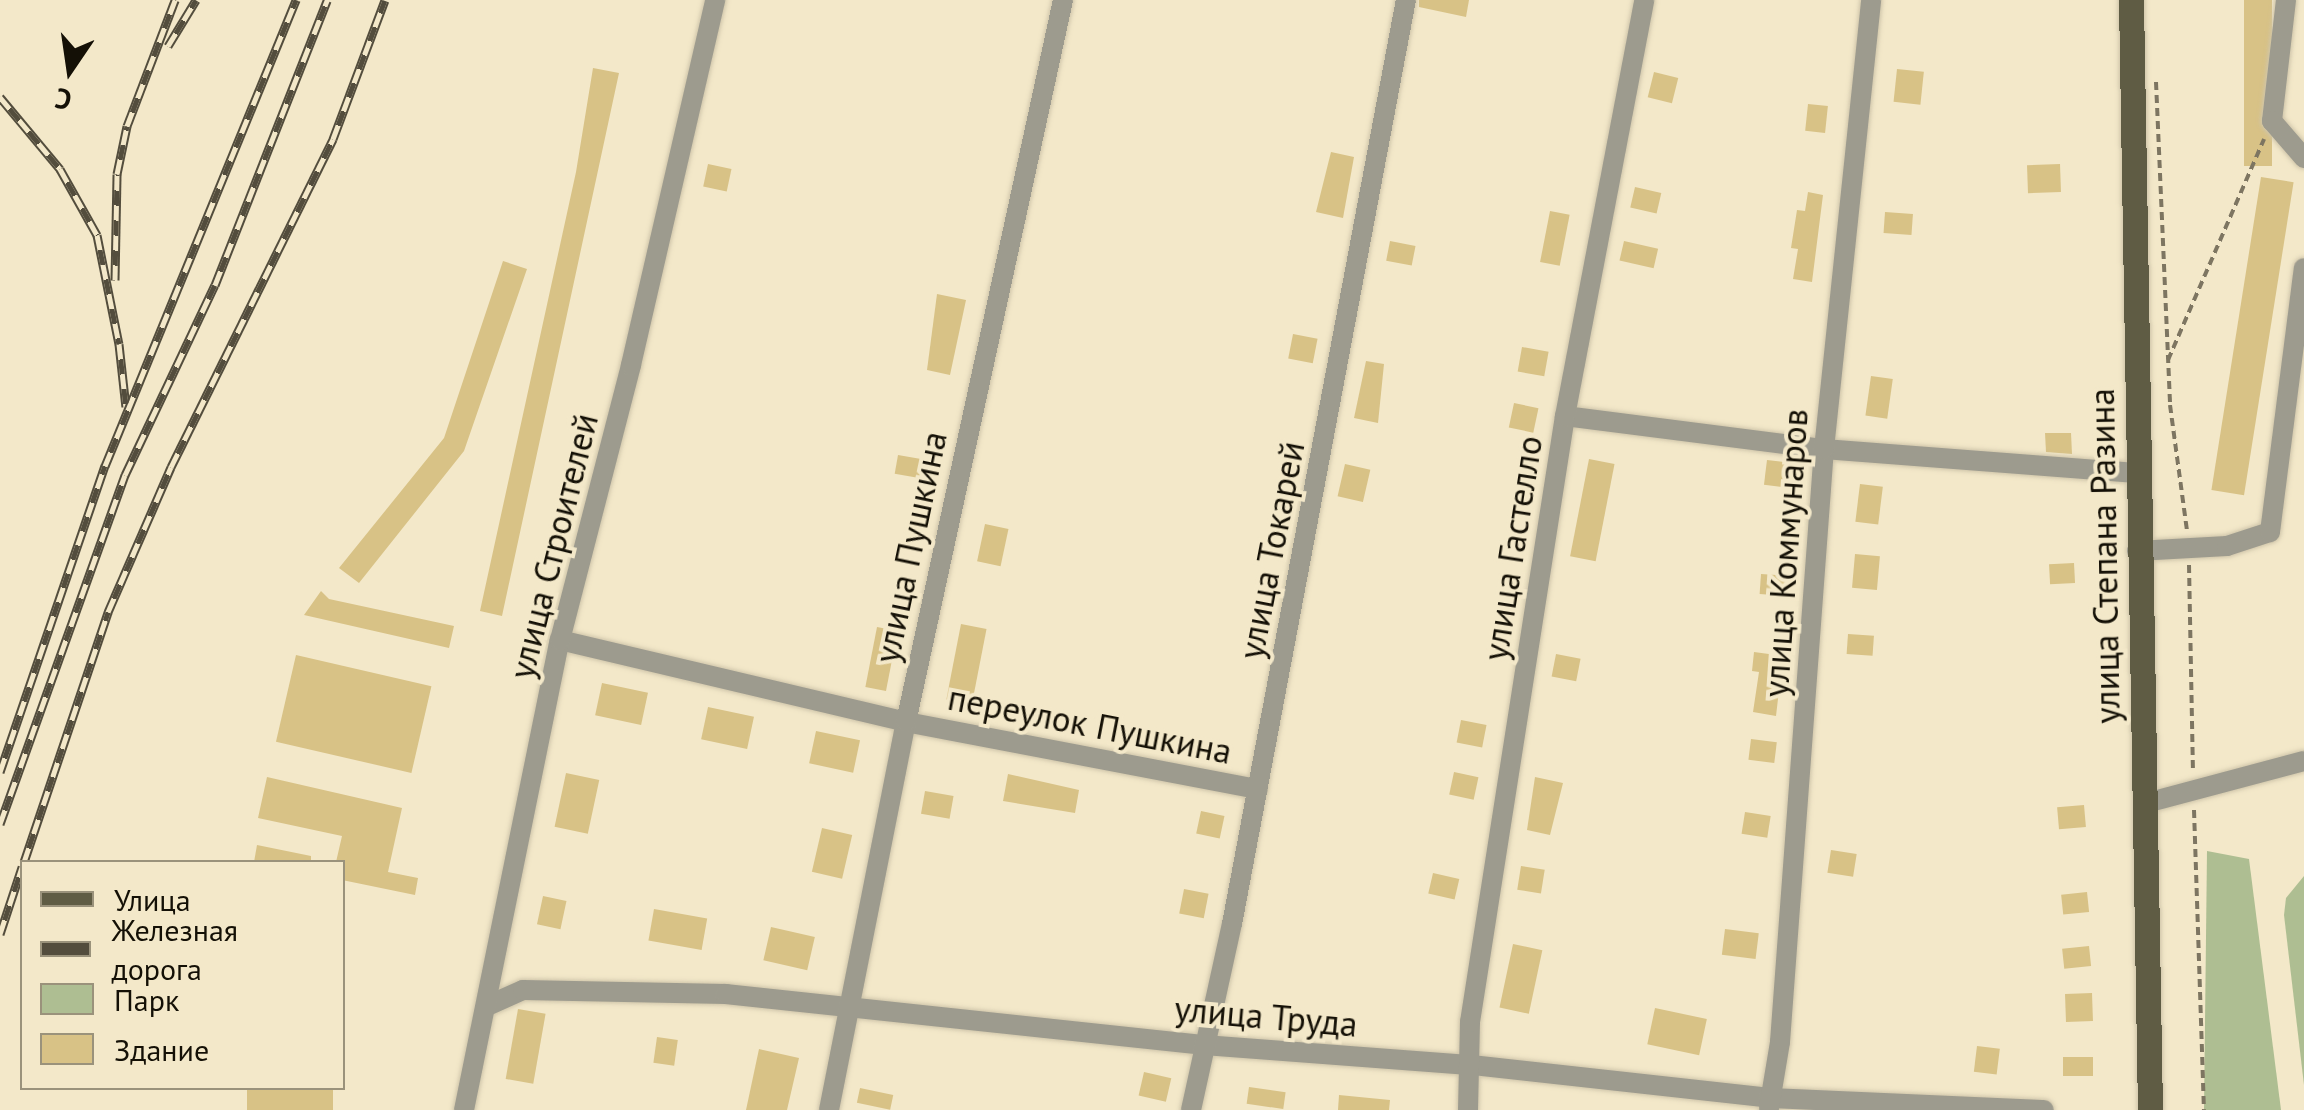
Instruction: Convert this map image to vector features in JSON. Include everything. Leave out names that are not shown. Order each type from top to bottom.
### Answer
[{"type":"main road","name":"улица Степана Разина","points":[[2130,0],[2150,1110]]},
{"type":"street","name":"улица Строителей","points":[[464,1110],[560,640],[631,366],[716,0]]},
{"type":"street","name":"улица Пушкина","points":[[829,1110],[906,722],[1063,0]]},
{"type":"street","name":"улица Токарей","points":[[1191,1110],[1258,788],[1406,0]]},
{"type":"street","name":"улица Гастелло","points":[[1468,1110],[1470,1022],[1565,416],[1644,0]]},
{"type":"street","name":"улица Коммунаров","points":[[1769,1104],[1780,1042],[1824,449],[1872,0]]},
{"type":"street","points":[[2286,0],[2272,122],[2304,158]]},
{"type":"street","points":[[2138,551],[2227,546],[2270,532],[2304,268]]},
{"type":"street","points":[[1565,416],[1824,449],[2136,473]]},
{"type":"street","name":"переулок Пушкина","points":[[560,640],[906,722],[1258,788]]},
{"type":"street","points":[[2146,803],[2304,762]]},
{"type":"street","name":"улица Труда","points":[[487,1006],[522,990],[726,994],[1204,1046],[1472,1065],[1769,1104],[2044,1110]]},
{"type":"path","points":[[2156,76],[2168,361],[2188,548],[2204,1110]]},
{"type":"path","points":[[2168,361],[2272,122]]},
{"type":"green space","points":[[2207,851],[2249,859],[2281,1110],[2204,1110]]},
{"type":"green space","points":[[2304,876],[2304,1085],[2284,915],[2286,898]]},
{"type":"building","points":[[1419,0],[1469,0],[1466,17],[1419,7]]},
{"type":"building","points":[[2244,0],[2272,0],[2272,166],[2244,166]]},
{"type":"building","points":[[593,68],[619,73],[502,616],[480,611],[576,172]]},
{"type":"building","points":[[1897,69],[1924,72],[1920,105],[1894,102]]},
{"type":"building","points":[[1654,72],[1678,78],[1672,103],[1648,97]]},
{"type":"building","points":[[1808,104],[1828,106],[1825,133],[1805,131]]},
{"type":"building","points":[[1331,152],[1354,157],[1343,218],[1316,212]]},
{"type":"building","points":[[708,164],[731,169],[727,191],[703,186]]},
{"type":"building","points":[[2060,164],[2061,192],[2028,193],[2027,165]]},
{"type":"building","points":[[2261,177],[2294,182],[2244,495],[2211,490]]},
{"type":"building","points":[[1635,187],[1661,193],[1657,214],[1630,207]]},
{"type":"building","points":[[1808,192],[1823,195],[1812,282],[1793,279],[1798,249],[1791,248],[1797,210],[1805,211]]},
{"type":"building","points":[[1550,211],[1570,215],[1560,266],[1540,262]]},
{"type":"building","points":[[1885,212],[1913,214],[1911,235],[1884,233]]},
{"type":"building","points":[[1390,241],[1416,246],[1412,266],[1386,261]]},
{"type":"building","points":[[1624,241],[1658,249],[1654,268],[1620,260]]},
{"type":"building","points":[[503,261],[527,269],[464,451],[359,583],[339,568],[444,438]]},
{"type":"building","points":[[937,294],[966,300],[950,375],[927,370]]},
{"type":"building","points":[[1293,334],[1318,339],[1313,363],[1288,359]]},
{"type":"building","points":[[1522,347],[1549,352],[1544,376],[1518,372]]},
{"type":"building","points":[[1366,361],[1384,364],[1378,423],[1354,418]]},
{"type":"building","points":[[1871,376],[1893,379],[1887,419],[1865,416]]},
{"type":"building","points":[[1514,403],[1538,408],[1533,433],[1509,427]]},
{"type":"building","points":[[2045,433],[2071,433],[2072,454],[2046,452]]},
{"type":"building","points":[[898,455],[932,461],[929,480],[895,474]]},
{"type":"building","points":[[1589,459],[1615,464],[1596,561],[1570,556]]},
{"type":"building","points":[[1767,460],[1800,464],[1797,489],[1764,485]]},
{"type":"building","points":[[1345,464],[1370,470],[1363,502],[1338,496]]},
{"type":"building","points":[[1860,484],[1883,487],[1878,525],[1855,522]]},
{"type":"building","points":[[985,524],[1008,529],[1001,566],[977,561]]},
{"type":"building","points":[[1855,554],[1880,556],[1877,590],[1852,588]]},
{"type":"building","points":[[2074,563],[2075,583],[2050,584],[2049,564]]},
{"type":"building","points":[[1761,574],[1788,576],[1787,596],[1760,594]]},
{"type":"building","points":[[321,591],[329,599],[454,626],[449,648],[304,615]]},
{"type":"building","points":[[961,624],[987,629],[972,705],[946,700]]},
{"type":"building","points":[[877,627],[898,631],[886,691],[865,687]]},
{"type":"building","points":[[1848,634],[1874,636],[1873,656],[1847,654]]},
{"type":"building","points":[[1754,652],[1783,656],[1776,716],[1753,712],[1759,672],[1752,671]]},
{"type":"building","points":[[1556,654],[1581,659],[1576,681],[1552,677]]},
{"type":"building","points":[[296,655],[431,686],[411,773],[276,742]]},
{"type":"building","points":[[602,683],[648,693],[641,725],[595,715]]},
{"type":"building","points":[[708,707],[754,717],[747,749],[701,739]]},
{"type":"building","points":[[1461,720],[1487,725],[1482,748],[1457,743]]},
{"type":"building","points":[[816,731],[860,740],[853,773],[809,763]]},
{"type":"building","points":[[1751,739],[1777,742],[1774,763],[1748,760]]},
{"type":"building","points":[[1454,772],[1478,777],[1474,800],[1449,794]]},
{"type":"building","points":[[566,773],[599,780],[588,834],[555,827]]},
{"type":"building","points":[[1008,774],[1079,790],[1075,813],[1003,801]]},
{"type":"building","points":[[267,777],[402,808],[388,872],[418,878],[415,895],[345,881],[345,860],[336,860],[342,836],[258,818]]},
{"type":"building","points":[[1535,777],[1563,783],[1550,835],[1527,830]]},
{"type":"building","points":[[925,791],[954,796],[950,819],[921,814]]},
{"type":"building","points":[[2084,805],[2086,827],[2059,829],[2057,807]]},
{"type":"building","points":[[1201,811],[1224,816],[1220,838],[1196,833]]},
{"type":"building","points":[[1745,812],[1771,816],[1767,838],[1742,834]]},
{"type":"building","points":[[822,828],[852,835],[842,879],[812,872]]},
{"type":"building","points":[[257,845],[311,856],[311,860],[254,860]]},
{"type":"building","points":[[1831,850],[1857,854],[1853,877],[1827,873]]},
{"type":"building","points":[[1521,866],[1545,870],[1541,893],[1517,890]]},
{"type":"building","points":[[1433,873],[1459,879],[1455,900],[1428,893]]},
{"type":"building","points":[[1184,889],[1209,894],[1204,918],[1179,914]]},
{"type":"building","points":[[2087,892],[2089,912],[2063,915],[2061,895]]},
{"type":"building","points":[[543,896],[566,901],[560,929],[537,924]]},
{"type":"building","points":[[654,909],[707,918],[702,950],[648,941]]},
{"type":"building","points":[[771,927],[815,937],[807,970],[763,960]]},
{"type":"building","points":[[1725,929],[1759,933],[1756,959],[1722,955]]},
{"type":"building","points":[[1513,944],[1542,950],[1529,1014],[1499,1008]]},
{"type":"building","points":[[2089,946],[2091,966],[2064,969],[2062,949]]},
{"type":"building","points":[[2092,993],[2093,1021],[2066,1022],[2065,994]]},
{"type":"building","points":[[1655,1008],[1707,1019],[1699,1055],[1647,1044]]},
{"type":"building","points":[[518,1009],[546,1014],[533,1084],[506,1079]]},
{"type":"building","points":[[657,1037],[678,1040],[674,1066],[653,1063]]},
{"type":"building","points":[[1977,1046],[2000,1049],[1997,1075],[1974,1072]]},
{"type":"building","points":[[759,1049],[799,1058],[787,1110],[746,1110]]},
{"type":"building","points":[[2063,1057],[2093,1057],[2093,1076],[2063,1076]]},
{"type":"building","points":[[1144,1072],[1171,1078],[1166,1102],[1139,1095]]},
{"type":"building","points":[[1249,1087],[1286,1092],[1283,1109],[1247,1104]]},
{"type":"building","points":[[860,1088],[893,1095],[890,1110],[857,1103]]},
{"type":"building","points":[[247,1090],[333,1090],[333,1110],[247,1110]]},
{"type":"building","points":[[1339,1095],[1390,1100],[1389,1110],[1338,1110]]},
{"type":"railway","points":[[115,280],[117,174],[127,126],[175,0]]},
{"type":"railway","points":[[168,46],[196,0]]},
{"type":"railway","points":[[0,772],[105,466],[296,0]]},
{"type":"railway","points":[[0,824],[125,475],[215,285],[327,0]]},
{"type":"railway","points":[[25,860],[108,612],[171,467],[333,139],[385,0]]},
{"type":"railway","points":[[0,97],[60,169],[97,235],[119,344],[126,407]]},
{"type":"railway","points":[[0,934],[20,873]]}]
